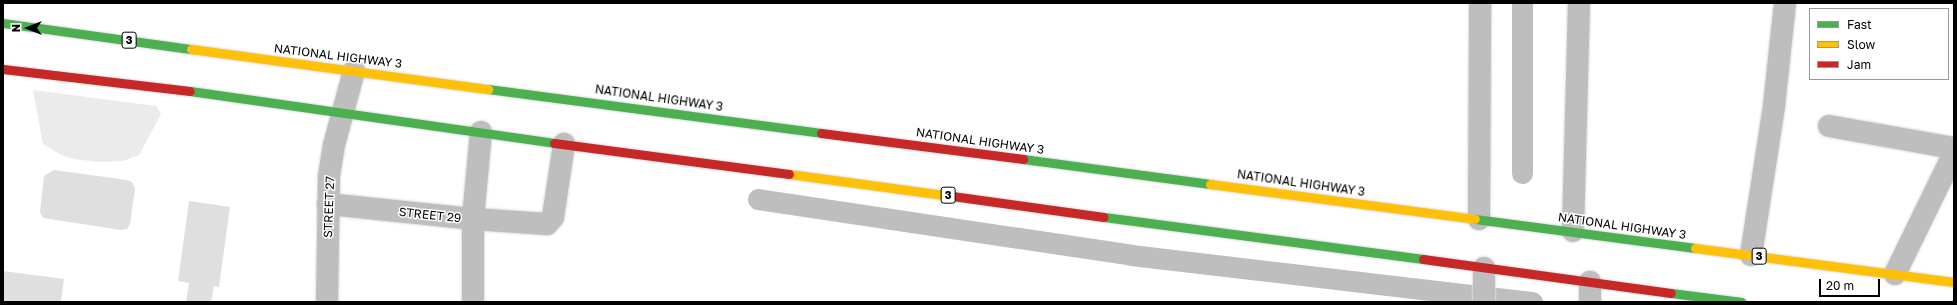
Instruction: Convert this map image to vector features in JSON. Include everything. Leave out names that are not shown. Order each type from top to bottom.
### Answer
[{"type":"highway","name":"NATIONAL HIGHWAY 3","points":[[3,23],[354,71],[1954,282]]},
{"type":"highway","name":"3","points":[[3,69],[182,90],[564,144],[1489,268],[1567,279],[1590,292],[1741,302]]},
{"type":"street","points":[[1480,3],[1488,220]]},
{"type":"street","points":[[1569,231],[1579,3]]},
{"type":"street","points":[[1751,255],[1774,106],[1786,3]]},
{"type":"street","name":"STREET 27","points":[[328,302],[329,176],[334,145],[344,113],[354,71]]},
{"type":"street","points":[[1829,126],[1954,148]]},
{"type":"street","points":[[481,132],[473,219],[547,224],[553,217],[564,144]]},
{"type":"street","points":[[1895,274],[1954,153]]},
{"type":"street","name":"STREET 29","points":[[328,204],[473,219],[473,302]]},
{"type":"street","points":[[1484,302],[1489,268]]},
{"type":"shaded area","points":[[33,90],[156,106],[161,114],[139,155],[123,161],[99,162],[74,159],[61,155],[43,144]]},
{"type":"building","points":[[54,170],[127,180],[132,182],[135,188],[130,224],[127,229],[121,230],[43,218],[40,212],[44,176]]},
{"type":"building","points":[[189,201],[230,207],[219,287],[214,286],[211,302],[186,302],[189,283],[178,281]]},
{"type":"building","points":[[3,271],[64,279],[61,302],[3,302]]},
{"type":"waterway","points":[[1522,3],[1522,173]]},
{"type":"waterway","points":[[758,199],[1131,255],[1532,302]]},
{"type":"traffic: fast","points":[[3,23],[191,49]]},
{"type":"traffic: fast","points":[[488,89],[821,133]]},
{"type":"traffic: fast","points":[[190,91],[554,143]]},
{"type":"traffic: fast","points":[[1023,159],[1210,184]]},
{"type":"traffic: fast","points":[[1104,217],[1423,259]]},
{"type":"traffic: fast","points":[[1475,219],[1695,248]]},
{"type":"traffic: fast","points":[[1671,293],[1741,302]]},
{"type":"traffic: slow","points":[[191,49],[488,89]]},
{"type":"traffic: slow","points":[[789,174],[952,196]]},
{"type":"traffic: slow","points":[[1210,184],[1475,219]]},
{"type":"traffic: slow","points":[[1695,248],[1954,282]]},
{"type":"traffic: jam","points":[[3,69],[190,91]]},
{"type":"traffic: jam","points":[[821,133],[1023,159]]},
{"type":"traffic: jam","points":[[554,143],[789,174]]},
{"type":"traffic: jam","points":[[952,196],[1104,217]]},
{"type":"traffic: jam","points":[[1423,259],[1671,293]]}]
